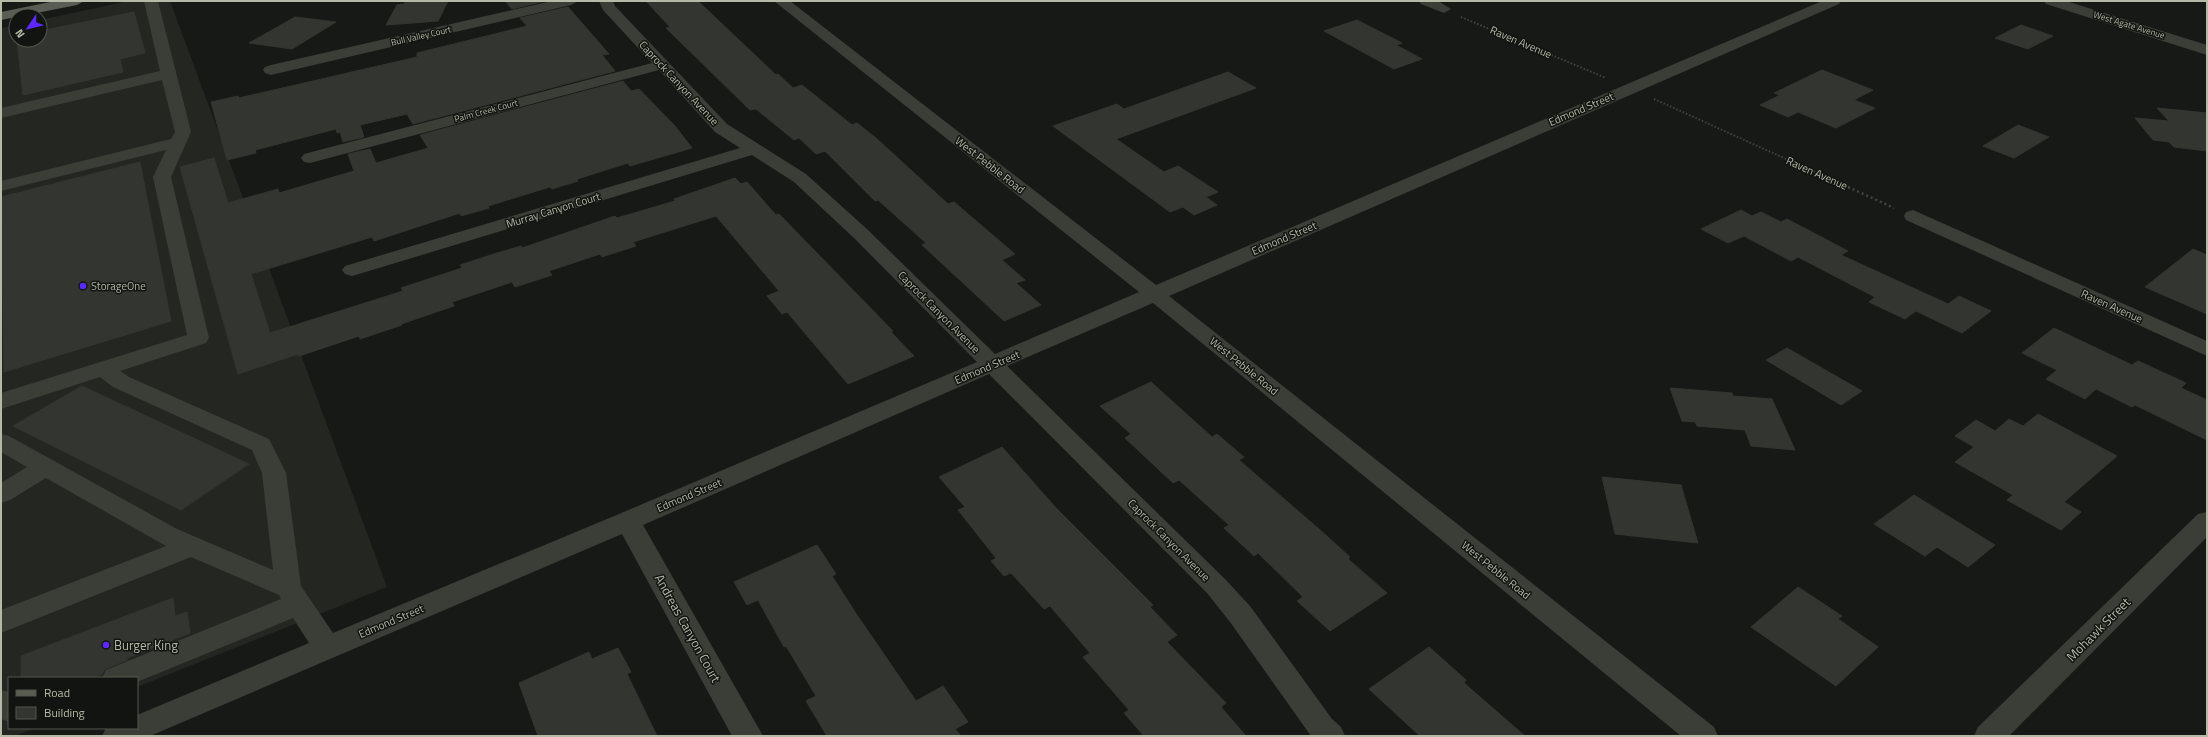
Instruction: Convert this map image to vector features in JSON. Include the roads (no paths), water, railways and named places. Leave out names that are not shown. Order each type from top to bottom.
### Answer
[{"type":"main road","points":[[1,16],[77,1]]},
{"type":"street","points":[[1,402],[198,338],[162,177],[183,132],[150,1]]},
{"type":"street","name":"Bull Valley Court","points":[[271,70],[571,1]]},
{"type":"street","name":"Caprock Canyon Avenue","points":[[606,1],[608,7],[721,128],[800,178],[861,234],[991,365],[1216,586],[1240,614],[1322,728],[1330,736]]},
{"type":"street","name":"West Pebble Road","points":[[781,1],[1154,294],[1703,736]]},
{"type":"street","points":[[1426,1],[1444,9]]},
{"type":"street","name":"Edmond Street","points":[[138,727],[628,521],[1834,1]]},
{"type":"street","name":"West Agate Avenue","points":[[2051,1],[2207,50]]},
{"type":"street","name":"Palm Creek Court","points":[[310,158],[661,64]]},
{"type":"street","points":[[1,112],[169,74]]},
{"type":"street","points":[[1,186],[179,142]]},
{"type":"street","name":"Murray Canyon Court","points":[[352,270],[754,149]]},
{"type":"street","name":"Raven Avenue","points":[[1913,216],[2207,349]]},
{"type":"street","points":[[103,369],[120,382],[261,445],[274,473],[293,596],[328,647]]},
{"type":"street","points":[[1,442],[168,536],[192,546],[293,596]]},
{"type":"street","points":[[1,494],[47,467]]},
{"type":"street","name":"Andreas Canyon Court","points":[[628,521],[748,736]]},
{"type":"street","name":"Mohawk Street","points":[[1989,736],[2207,521]]},
{"type":"street","points":[[1,622],[192,546]]},
{"type":"street","points":[[118,677],[293,596]]},
{"type":"street","name":"Edmond Street","points":[[117,736],[134,729]]},
{"type":"place","name":"StorageOne","points":[[83,286]]},
{"type":"place","name":"Burger King","points":[[106,645]]}]
